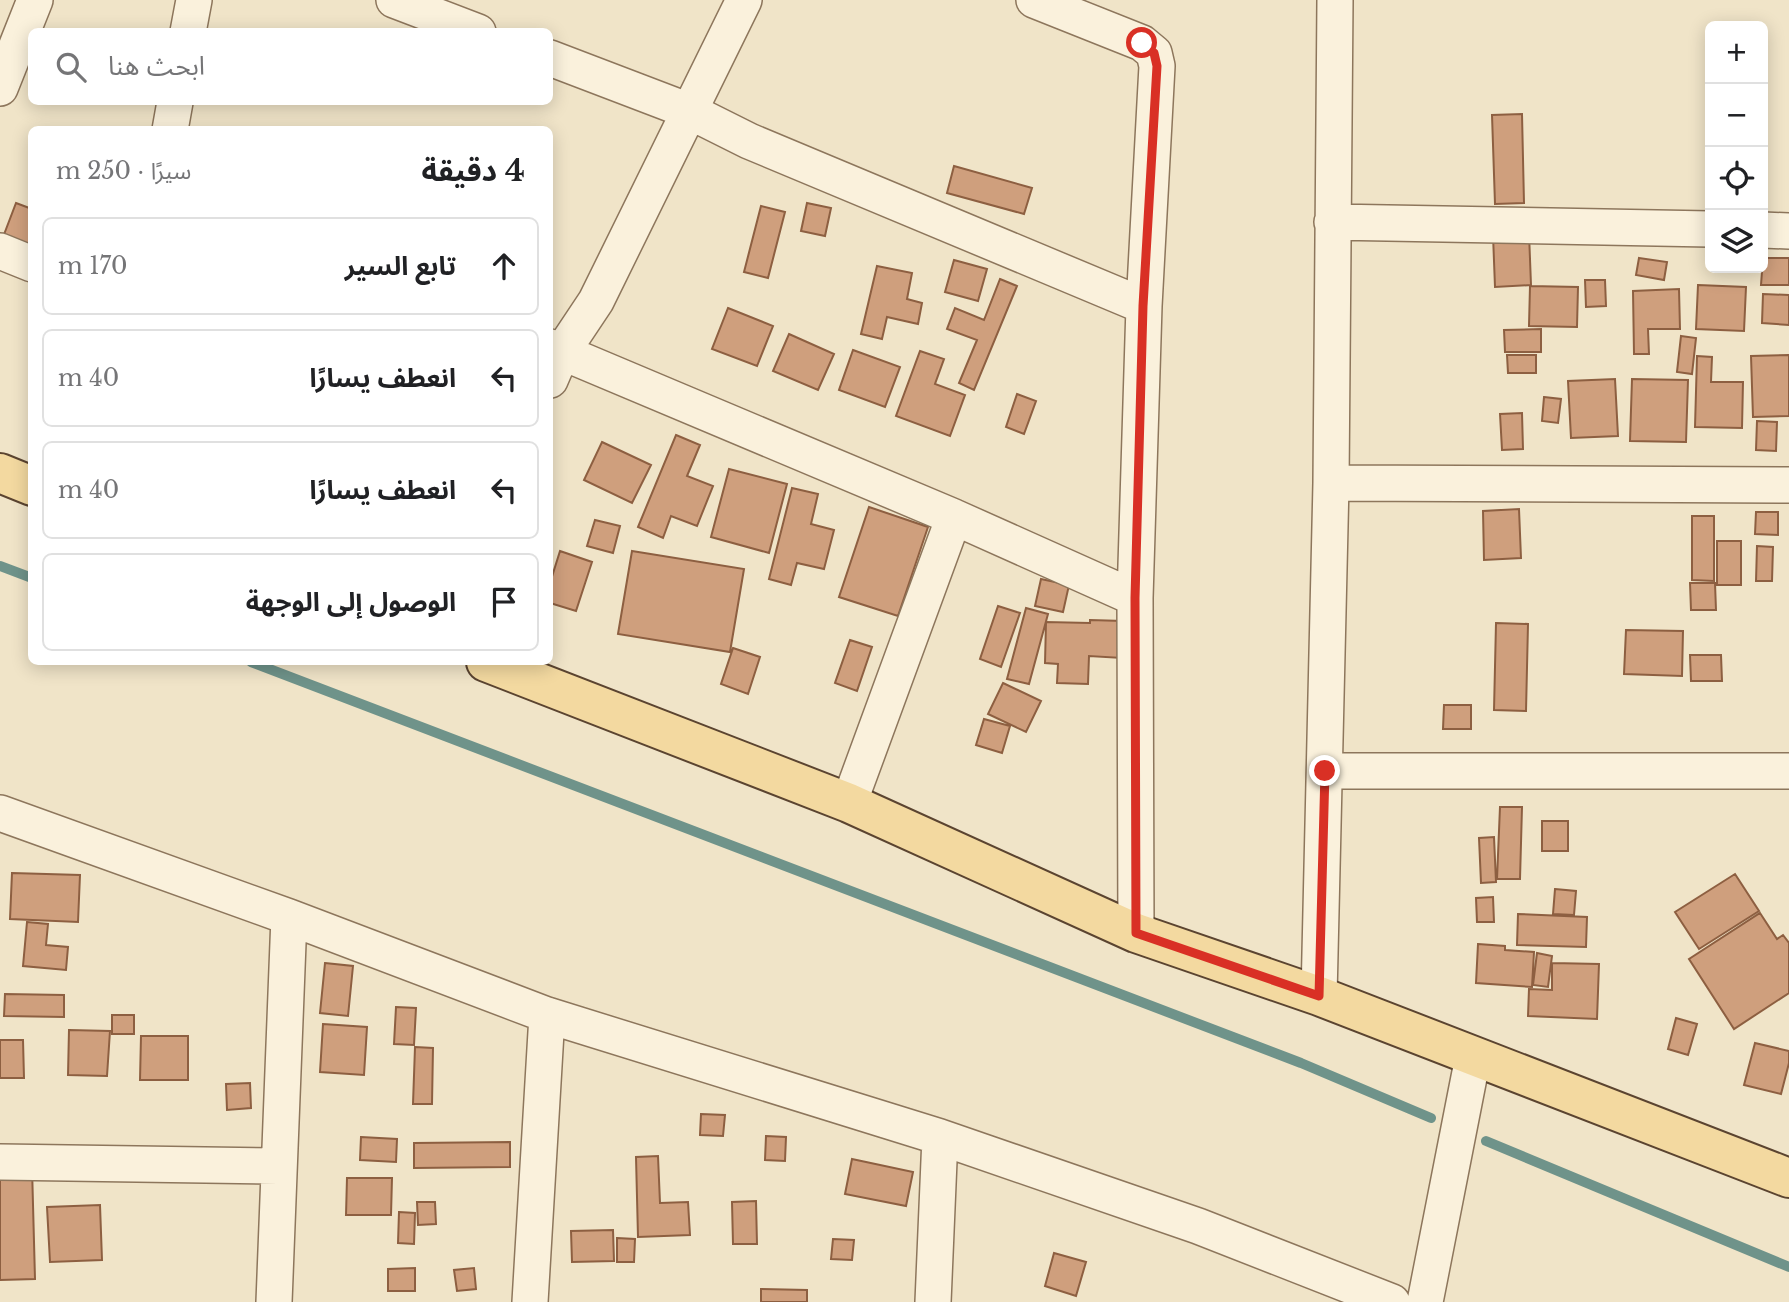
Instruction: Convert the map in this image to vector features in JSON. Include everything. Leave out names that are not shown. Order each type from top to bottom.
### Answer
[{"type":"main road","points":[[0,473],[28,484]]},
{"type":"main road","points":[[494,665],[849,803],[1136,933],[1319,996],[1789,1178]]},
{"type":"street","points":[[0,88],[35,0]]},
{"type":"street","points":[[189,28],[194,0]]},
{"type":"street","points":[[394,0],[468,28]]},
{"type":"street","points":[[744,0],[596,300],[554,360],[954,517],[1135,598]]},
{"type":"street","points":[[1034,0],[1142,43],[1154,53],[1157,66],[1143,306],[1135,598],[1136,933]]},
{"type":"street","points":[[1319,996],[1331,482],[1335,0]]},
{"type":"street","points":[[553,59],[689,111],[750,141],[1143,306]]},
{"type":"street","points":[[171,126],[174,105]]},
{"type":"street","points":[[1332,222],[1705,229]]},
{"type":"street","points":[[1768,230],[1789,231]]},
{"type":"street","points":[[0,251],[28,262]]},
{"type":"street","points":[[1331,482],[1789,485]]},
{"type":"street","points":[[849,803],[954,517]]},
{"type":"street","points":[[1325,771],[1789,771]]},
{"type":"street","points":[[0,813],[289,917],[547,1015],[940,1137],[1198,1226],[1392,1302]]},
{"type":"street","points":[[274,1302],[289,917]]},
{"type":"street","points":[[530,1302],[547,1015]]},
{"type":"street","points":[[1424,1302],[1472,1057]]},
{"type":"street","points":[[933,1302],[940,1137]]},
{"type":"street","points":[[0,1162],[279,1166]]},
{"type":"building","points":[[1522,114],[1524,203],[1495,204],[1492,115]]},
{"type":"building","points":[[954,166],[1032,188],[1024,214],[947,193]]},
{"type":"building","points":[[16,203],[28,208],[28,255],[0,245]]},
{"type":"building","points":[[807,203],[831,208],[825,236],[801,231]]},
{"type":"building","points":[[761,206],[785,212],[768,278],[744,272]]},
{"type":"building","points":[[1529,233],[1531,285],[1495,287],[1493,235]]},
{"type":"building","points":[[1639,258],[1667,262],[1664,280],[1636,275]]},
{"type":"building","points":[[1768,258],[1789,258],[1789,285],[1761,285],[1762,273],[1768,273]]},
{"type":"building","points":[[954,260],[987,269],[978,301],[945,292]]},
{"type":"building","points":[[877,266],[912,273],[907,299],[922,303],[918,324],[887,317],[882,339],[861,334]]},
{"type":"building","points":[[1000,279],[1017,286],[974,390],[959,383],[977,340],[947,329],[955,308],[984,320]]},
{"type":"building","points":[[1585,280],[1605,280],[1606,306],[1586,307]]},
{"type":"building","points":[[1698,285],[1746,287],[1744,331],[1696,329]]},
{"type":"building","points":[[1530,286],[1578,287],[1577,327],[1529,326]]},
{"type":"building","points":[[1679,289],[1680,329],[1648,329],[1649,354],[1634,354],[1633,291]]},
{"type":"building","points":[[1763,294],[1789,295],[1789,325],[1762,323]]},
{"type":"building","points":[[728,308],[773,326],[757,366],[712,349]]},
{"type":"building","points":[[1541,329],[1541,352],[1505,352],[1504,330]]},
{"type":"building","points":[[789,334],[834,354],[818,390],[773,371]]},
{"type":"building","points":[[1681,336],[1696,338],[1692,374],[1677,372]]},
{"type":"building","points":[[853,350],[900,367],[885,407],[839,390]]},
{"type":"building","points":[[920,351],[944,359],[935,384],[965,395],[950,436],[896,416]]},
{"type":"building","points":[[1507,355],[1536,355],[1536,373],[1508,373]]},
{"type":"building","points":[[1789,355],[1789,416],[1753,417],[1751,356]]},
{"type":"building","points":[[1697,356],[1712,357],[1711,382],[1743,382],[1742,428],[1695,427]]},
{"type":"building","points":[[1615,379],[1618,436],[1571,438],[1568,381]]},
{"type":"building","points":[[1632,379],[1688,380],[1686,442],[1630,441]]},
{"type":"building","points":[[1017,394],[1036,401],[1024,434],[1006,427]]},
{"type":"building","points":[[1544,397],[1561,399],[1558,423],[1542,421]]},
{"type":"building","points":[[1522,413],[1523,449],[1502,450],[1500,414]]},
{"type":"building","points":[[1757,421],[1777,422],[1776,451],[1756,450]]},
{"type":"building","points":[[676,435],[700,445],[687,476],[713,486],[697,526],[671,516],[663,538],[638,527]]},
{"type":"building","points":[[602,442],[651,465],[632,503],[584,480]]},
{"type":"building","points":[[729,469],[787,484],[769,553],[711,537]]},
{"type":"building","points":[[792,488],[818,494],[811,524],[834,530],[824,569],[797,563],[791,585],[769,579]]},
{"type":"building","points":[[869,507],[928,527],[898,616],[839,597]]},
{"type":"building","points":[[1519,509],[1521,558],[1484,560],[1483,511]]},
{"type":"building","points":[[1756,512],[1778,512],[1778,535],[1755,534]]},
{"type":"building","points":[[1692,516],[1714,516],[1714,581],[1692,580]]},
{"type":"building","points":[[595,520],[620,526],[613,553],[587,546]]},
{"type":"building","points":[[1717,541],[1741,541],[1741,585],[1717,585]]},
{"type":"building","points":[[1757,546],[1773,547],[1772,581],[1756,581]]},
{"type":"building","points":[[560,551],[592,562],[576,611],[553,604],[553,573]]},
{"type":"building","points":[[632,551],[744,569],[730,652],[618,634]]},
{"type":"building","points":[[1041,579],[1069,585],[1063,612],[1035,606]]},
{"type":"building","points":[[1690,583],[1715,583],[1716,610],[1691,610]]},
{"type":"building","points":[[998,606],[1020,613],[1001,667],[980,659]]},
{"type":"building","points":[[1026,608],[1048,614],[1029,684],[1007,679]]},
{"type":"building","points":[[1090,620],[1123,621],[1122,658],[1089,656],[1088,684],[1057,683],[1058,664],[1045,663],[1046,622],[1090,623]]},
{"type":"building","points":[[1496,623],[1528,624],[1526,711],[1494,710]]},
{"type":"building","points":[[1626,630],[1683,631],[1682,676],[1624,674]]},
{"type":"building","points":[[850,640],[872,647],[857,691],[835,683]]},
{"type":"building","points":[[733,648],[760,657],[748,694],[721,684]]},
{"type":"building","points":[[1690,655],[1721,655],[1722,681],[1691,681]]},
{"type":"building","points":[[1003,683],[1041,701],[1026,732],[988,714]]},
{"type":"building","points":[[1444,705],[1471,705],[1471,729],[1443,729]]},
{"type":"building","points":[[984,719],[1010,726],[1002,753],[976,745]]},
{"type":"building","points":[[1500,807],[1522,807],[1520,879],[1497,879]]},
{"type":"building","points":[[1542,821],[1568,821],[1568,851],[1542,851]]},
{"type":"building","points":[[1494,837],[1496,882],[1481,883],[1479,838]]},
{"type":"building","points":[[12,873],[80,875],[78,922],[10,919]]},
{"type":"building","points":[[1735,874],[1759,911],[1699,949],[1675,912]]},
{"type":"building","points":[[1555,889],[1576,891],[1574,915],[1553,914]]},
{"type":"building","points":[[1493,897],[1494,922],[1477,922],[1476,898]]},
{"type":"building","points":[[1760,913],[1777,939],[1783,935],[1789,943],[1789,993],[1734,1029],[1689,959]]},
{"type":"building","points":[[1518,914],[1587,917],[1586,947],[1517,945]]},
{"type":"building","points":[[27,922],[48,924],[46,945],[68,947],[66,970],[23,966]]},
{"type":"building","points":[[1478,944],[1505,946],[1505,950],[1534,952],[1532,987],[1476,983]]},
{"type":"building","points":[[1537,953],[1552,956],[1548,987],[1533,985]]},
{"type":"building","points":[[325,963],[353,966],[348,1016],[320,1013]]},
{"type":"building","points":[[1552,963],[1599,964],[1597,1019],[1528,1016],[1529,989],[1552,990]]},
{"type":"building","points":[[5,994],[64,995],[64,1017],[4,1016]]},
{"type":"building","points":[[396,1007],[416,1008],[414,1045],[394,1044]]},
{"type":"building","points":[[112,1015],[134,1015],[134,1034],[112,1034]]},
{"type":"building","points":[[1676,1018],[1697,1024],[1688,1055],[1668,1049]]},
{"type":"building","points":[[323,1024],[367,1027],[364,1075],[320,1072]]},
{"type":"building","points":[[69,1030],[110,1031],[107,1076],[68,1075]]},
{"type":"building","points":[[141,1036],[188,1036],[188,1080],[140,1080]]},
{"type":"building","points":[[0,1040],[23,1040],[24,1078],[0,1078]]},
{"type":"building","points":[[1755,1043],[1789,1051],[1789,1063],[1781,1094],[1744,1085]]},
{"type":"building","points":[[415,1047],[433,1048],[432,1104],[413,1104]]},
{"type":"building","points":[[250,1083],[251,1108],[227,1110],[226,1084]]},
{"type":"building","points":[[701,1114],[725,1115],[723,1136],[700,1135]]},
{"type":"building","points":[[766,1136],[786,1137],[785,1161],[765,1160]]},
{"type":"building","points":[[361,1137],[397,1139],[396,1162],[360,1160]]},
{"type":"building","points":[[510,1142],[510,1167],[414,1168],[414,1143]]},
{"type":"building","points":[[658,1156],[660,1203],[688,1202],[690,1235],[638,1237],[636,1157]]},
{"type":"building","points":[[852,1159],[913,1172],[906,1206],[845,1194]]},
{"type":"building","points":[[32,1167],[35,1279],[0,1280],[0,1168]]},
{"type":"building","points":[[347,1178],[392,1178],[391,1215],[346,1215]]},
{"type":"building","points":[[756,1201],[757,1244],[733,1244],[732,1202]]},
{"type":"building","points":[[417,1202],[435,1202],[436,1224],[418,1225]]},
{"type":"building","points":[[100,1205],[102,1260],[50,1262],[47,1207]]},
{"type":"building","points":[[399,1212],[415,1213],[414,1244],[398,1243]]},
{"type":"building","points":[[613,1230],[614,1261],[572,1262],[571,1231]]},
{"type":"building","points":[[617,1238],[635,1239],[634,1262],[617,1262]]},
{"type":"building","points":[[833,1239],[854,1240],[852,1260],[831,1259]]},
{"type":"building","points":[[1054,1253],[1086,1262],[1076,1296],[1045,1286]]},
{"type":"building","points":[[415,1268],[415,1291],[388,1291],[388,1269]]},
{"type":"building","points":[[474,1268],[476,1289],[457,1291],[454,1270]]},
{"type":"building","points":[[761,1289],[807,1290],[807,1302],[761,1302]]},
{"type":"waterway","points":[[0,566],[28,576]]},
{"type":"waterway","points":[[259,665],[1301,1063],[1431,1118]]},
{"type":"waterway","points":[[1486,1141],[1789,1267]]},
{"type":"route","points":[[1142,43],[1154,53],[1157,66],[1143,306],[1135,598],[1136,933],[1319,996],[1325,771]]}]
